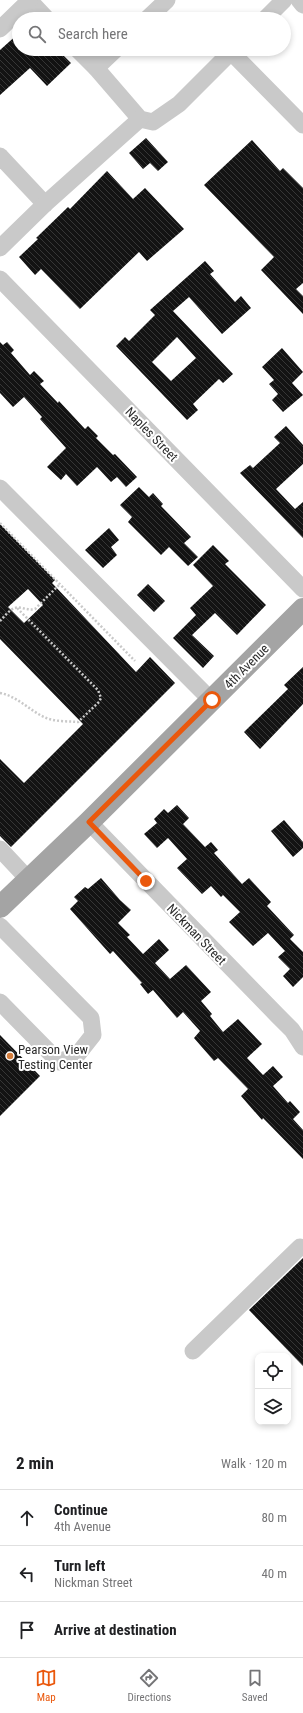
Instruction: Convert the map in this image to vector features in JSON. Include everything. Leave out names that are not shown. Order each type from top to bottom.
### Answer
[{"type":"main road","name":"4th Avenue","points":[[3,900],[29,880],[89,822],[303,609]]},
{"type":"street","points":[[154,12],[166,0]]},
{"type":"street","points":[[272,12],[284,0]]},
{"type":"street","points":[[298,0],[303,5]]},
{"type":"street","points":[[29,12],[39,6]]},
{"type":"street","points":[[0,29],[12,22]]},
{"type":"street","points":[[84,56],[140,119],[154,122],[179,104],[227,56]]},
{"type":"street","points":[[96,68],[109,56]]},
{"type":"street","points":[[239,56],[303,124]]},
{"type":"street","points":[[0,248],[45,204],[140,119]]},
{"type":"street","points":[[0,156],[45,204]]},
{"type":"street","name":"Naples Street","points":[[0,279],[303,589]]},
{"type":"street","points":[[0,488],[212,700]]},
{"type":"street","name":"Nickman Street","points":[[89,822],[292,1030],[303,1047]]},
{"type":"street","points":[[0,849],[29,880]]},
{"type":"street","points":[[0,926],[90,1018],[93,1035],[78,1054],[59,1062],[0,1002]]},
{"type":"street","points":[[193,1351],[300,1247]]},
{"type":"path","points":[[0,523],[135,661]]},
{"type":"path","points":[[16,607],[29,610],[35,609],[60,584]]},
{"type":"path","points":[[0,621],[16,607]]},
{"type":"path","points":[[0,693],[14,698],[44,717],[56,720],[78,722],[101,700],[101,695],[98,690],[16,607]]},
{"type":"building","points":[[12,39],[12,56],[64,56],[71,63],[47,86],[30,68],[0,95],[0,50]]},
{"type":"building","points":[[146,138],[168,162],[158,171],[150,163],[143,169],[129,153]]},
{"type":"building","points":[[252,140],[280,171],[283,168],[303,188],[303,283],[296,289],[303,296],[303,314],[261,270],[274,257],[204,185]]},
{"type":"building","points":[[107,171],[133,199],[145,188],[184,229],[147,261],[139,252],[80,309],[41,269],[35,275],[19,257],[38,239],[36,238],[68,207],[70,209]]},
{"type":"building","points":[[205,261],[214,271],[210,274],[235,302],[241,296],[251,308],[222,334],[189,297],[173,311],[233,374],[223,383],[219,379],[193,404],[198,410],[187,420],[116,346],[125,337],[129,341],[155,315],[150,310]],"holes":[[[177,337],[196,358],[171,381],[152,362]]]},
{"type":"building","points":[[0,342],[3,345],[7,342],[14,350],[11,353],[30,375],[34,371],[44,381],[40,384],[58,403],[59,401],[85,429],[88,426],[98,436],[96,438],[113,455],[115,454],[137,477],[126,487],[117,477],[111,482],[97,467],[77,486],[66,474],[61,480],[47,467],[66,448],[40,419],[42,417],[24,397],[13,407],[0,393]]},
{"type":"building","points":[[282,348],[303,372],[292,383],[303,395],[283,412],[272,400],[278,394],[269,384],[274,380],[262,367]]},
{"type":"building","points":[[286,426],[303,445],[303,464],[276,489],[295,509],[303,502],[303,538],[240,473],[250,465],[253,468],[280,443],[274,437]]},
{"type":"building","points":[[139,487],[149,497],[153,493],[163,504],[161,506],[191,537],[184,543],[198,557],[188,566],[169,547],[161,555],[128,522],[132,517],[120,505]]},
{"type":"building","points":[[0,524],[55,580],[52,583],[136,672],[150,657],[175,683],[11,847],[0,836],[0,759],[24,783],[83,724],[0,639]],"holes":[[[28,589],[43,605],[24,623],[8,607]]]},
{"type":"building","points":[[109,528],[119,540],[111,547],[117,555],[103,568],[85,550]]},
{"type":"building","points":[[213,545],[229,561],[225,564],[266,605],[237,635],[215,613],[192,635],[214,656],[203,668],[173,638],[196,615],[190,608],[213,586],[193,565]]},
{"type":"building","points":[[148,584],[165,601],[154,612],[137,595]]},
{"type":"building","points":[[303,667],[303,704],[260,749],[244,732],[288,689],[284,685]]},
{"type":"building","points":[[177,805],[189,818],[183,824],[205,847],[211,842],[218,850],[214,853],[242,884],[249,878],[271,902],[267,906],[294,935],[290,939],[303,952],[303,977],[293,987],[283,976],[290,969],[278,957],[285,951],[268,933],[253,946],[229,922],[240,912],[223,895],[221,897],[211,886],[202,894],[177,868],[187,859],[168,838],[157,848],[144,834],[157,823],[154,819],[164,809],[168,813]]},
{"type":"building","points":[[284,820],[303,842],[303,848],[293,857],[271,831]]},
{"type":"building","points":[[101,878],[131,910],[118,923],[130,935],[127,937],[143,954],[159,939],[169,950],[155,963],[170,979],[186,965],[211,992],[201,1001],[212,1014],[210,1016],[223,1032],[238,1019],[262,1044],[247,1058],[263,1075],[273,1066],[283,1077],[273,1086],[288,1103],[290,1101],[300,1112],[293,1119],[303,1130],[303,1159],[263,1118],[262,1120],[241,1096],[248,1089],[218,1058],[214,1061],[194,1038],[200,1031],[183,1012],[177,1018],[153,990],[148,994],[140,984],[142,983],[113,951],[110,954],[70,909],[78,901],[74,897],[85,887],[88,889]]},
{"type":"building","name":"Pearson View Testing Center","points":[[0,1035],[40,1076],[0,1116]]},
{"type":"building","points":[[303,1258],[303,1366],[291,1353],[249,1310]]},
{"type":"place","name":"Pearson View Testing Center","points":[[10,1056]]},
{"type":"route","points":[[146,881],[89,822],[212,700]]}]
